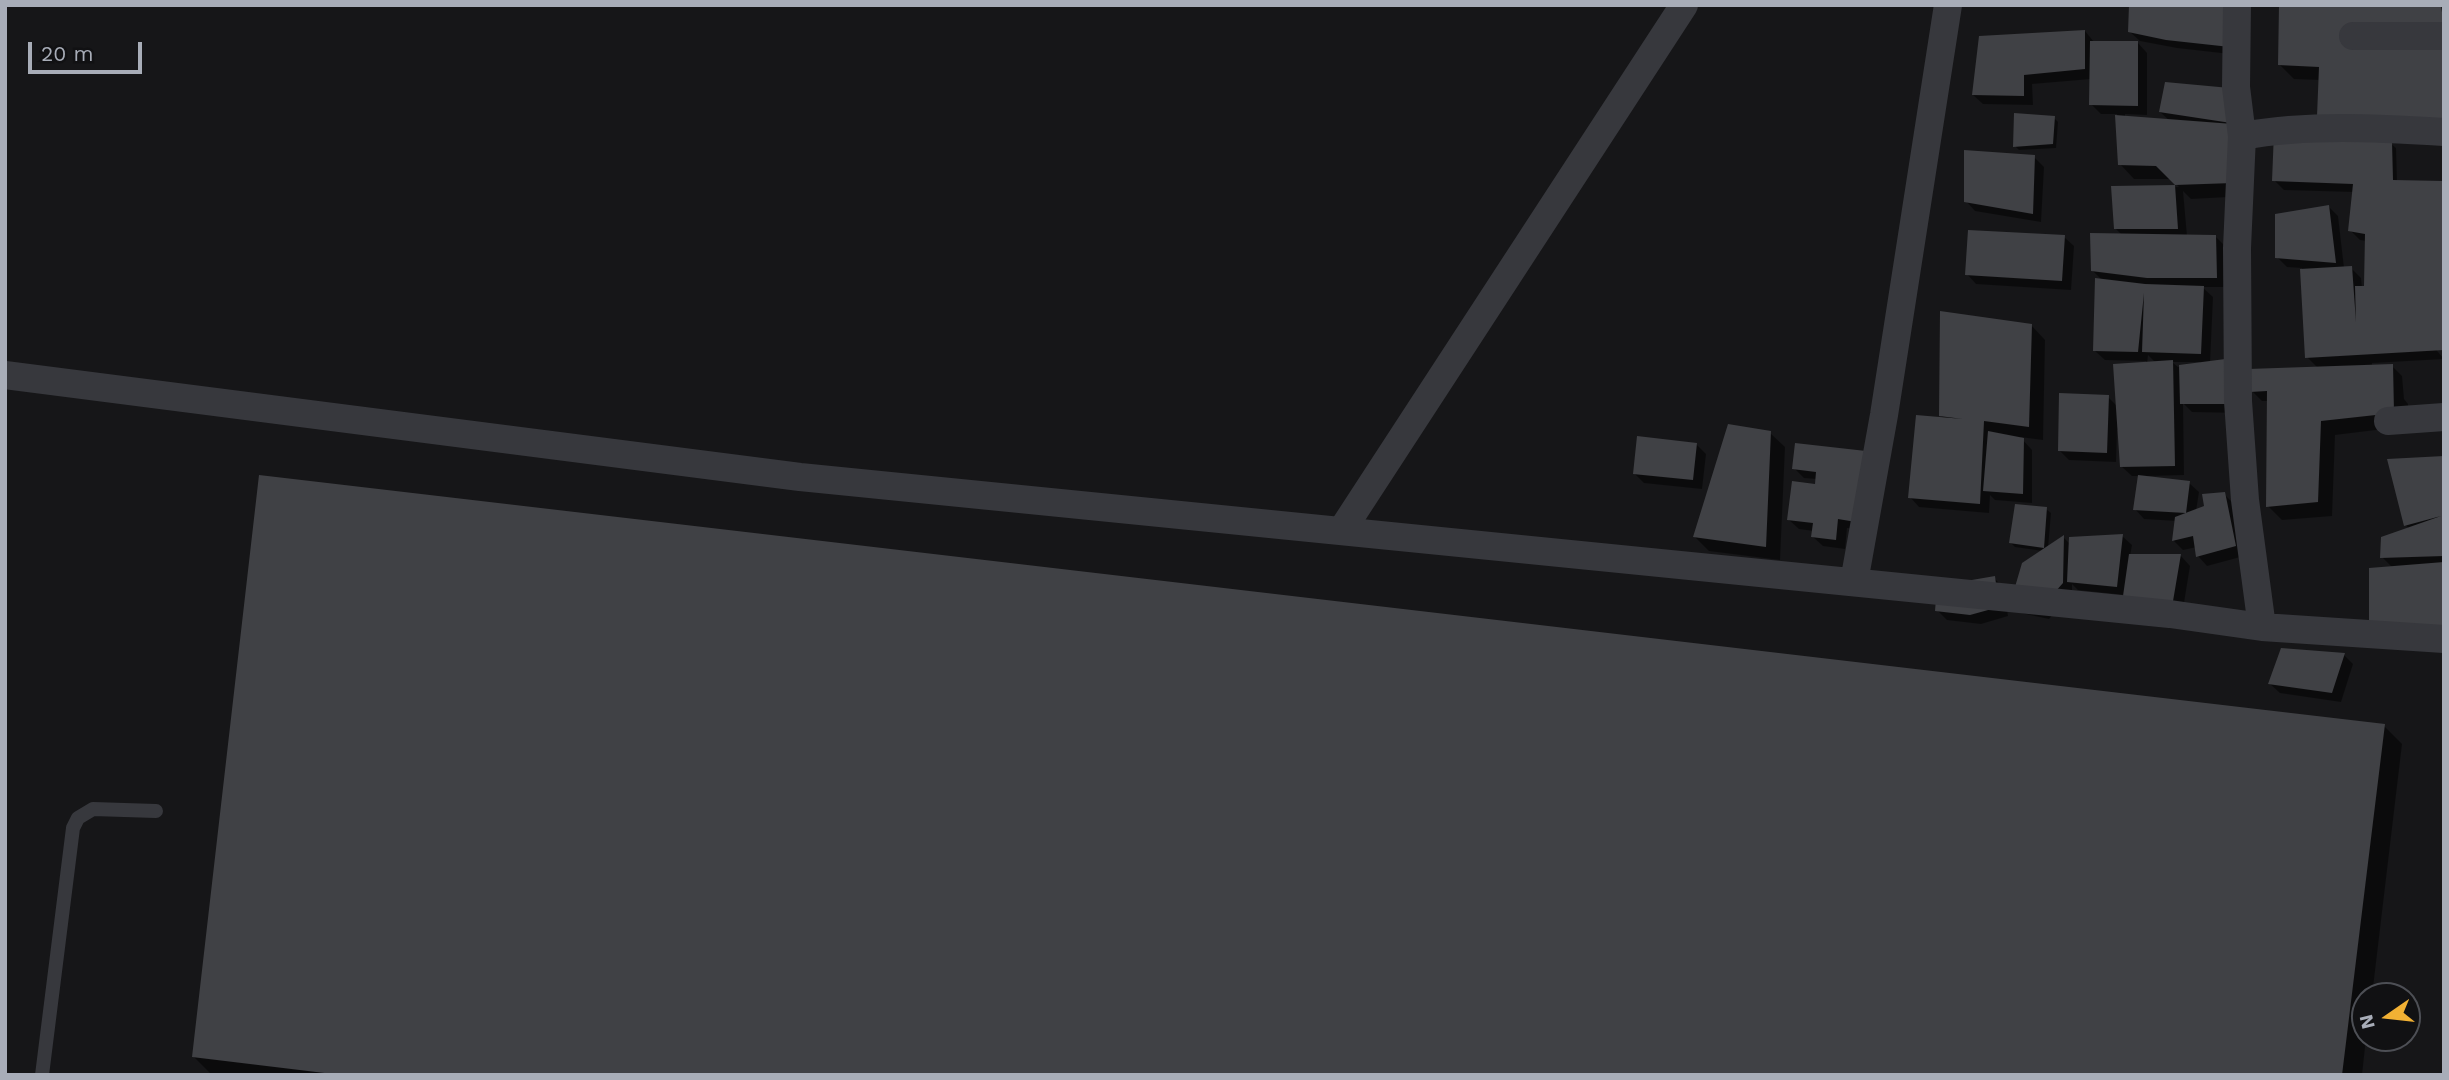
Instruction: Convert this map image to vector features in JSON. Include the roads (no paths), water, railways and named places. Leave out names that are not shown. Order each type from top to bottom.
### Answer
[{"type":"street","points":[[1342,530],[1684,5]]},
{"type":"street","points":[[1854,582],[1884,415],[1948,5]]},
{"type":"street","points":[[2237,5],[2236,87],[2242,136],[2237,248],[2238,401],[2245,500],[2262,627]]},
{"type":"street","points":[[2353,36],[2444,36]]},
{"type":"street","points":[[2242,136],[2275,130],[2387,128],[2444,132]]},
{"type":"street","points":[[5,375],[800,477],[2170,614],[2262,627],[2444,639]]},
{"type":"street","points":[[2388,421],[2444,417]]},
{"type":"lane","points":[[42,1075],[73,828],[78,818],[93,809],[156,811]]}]
